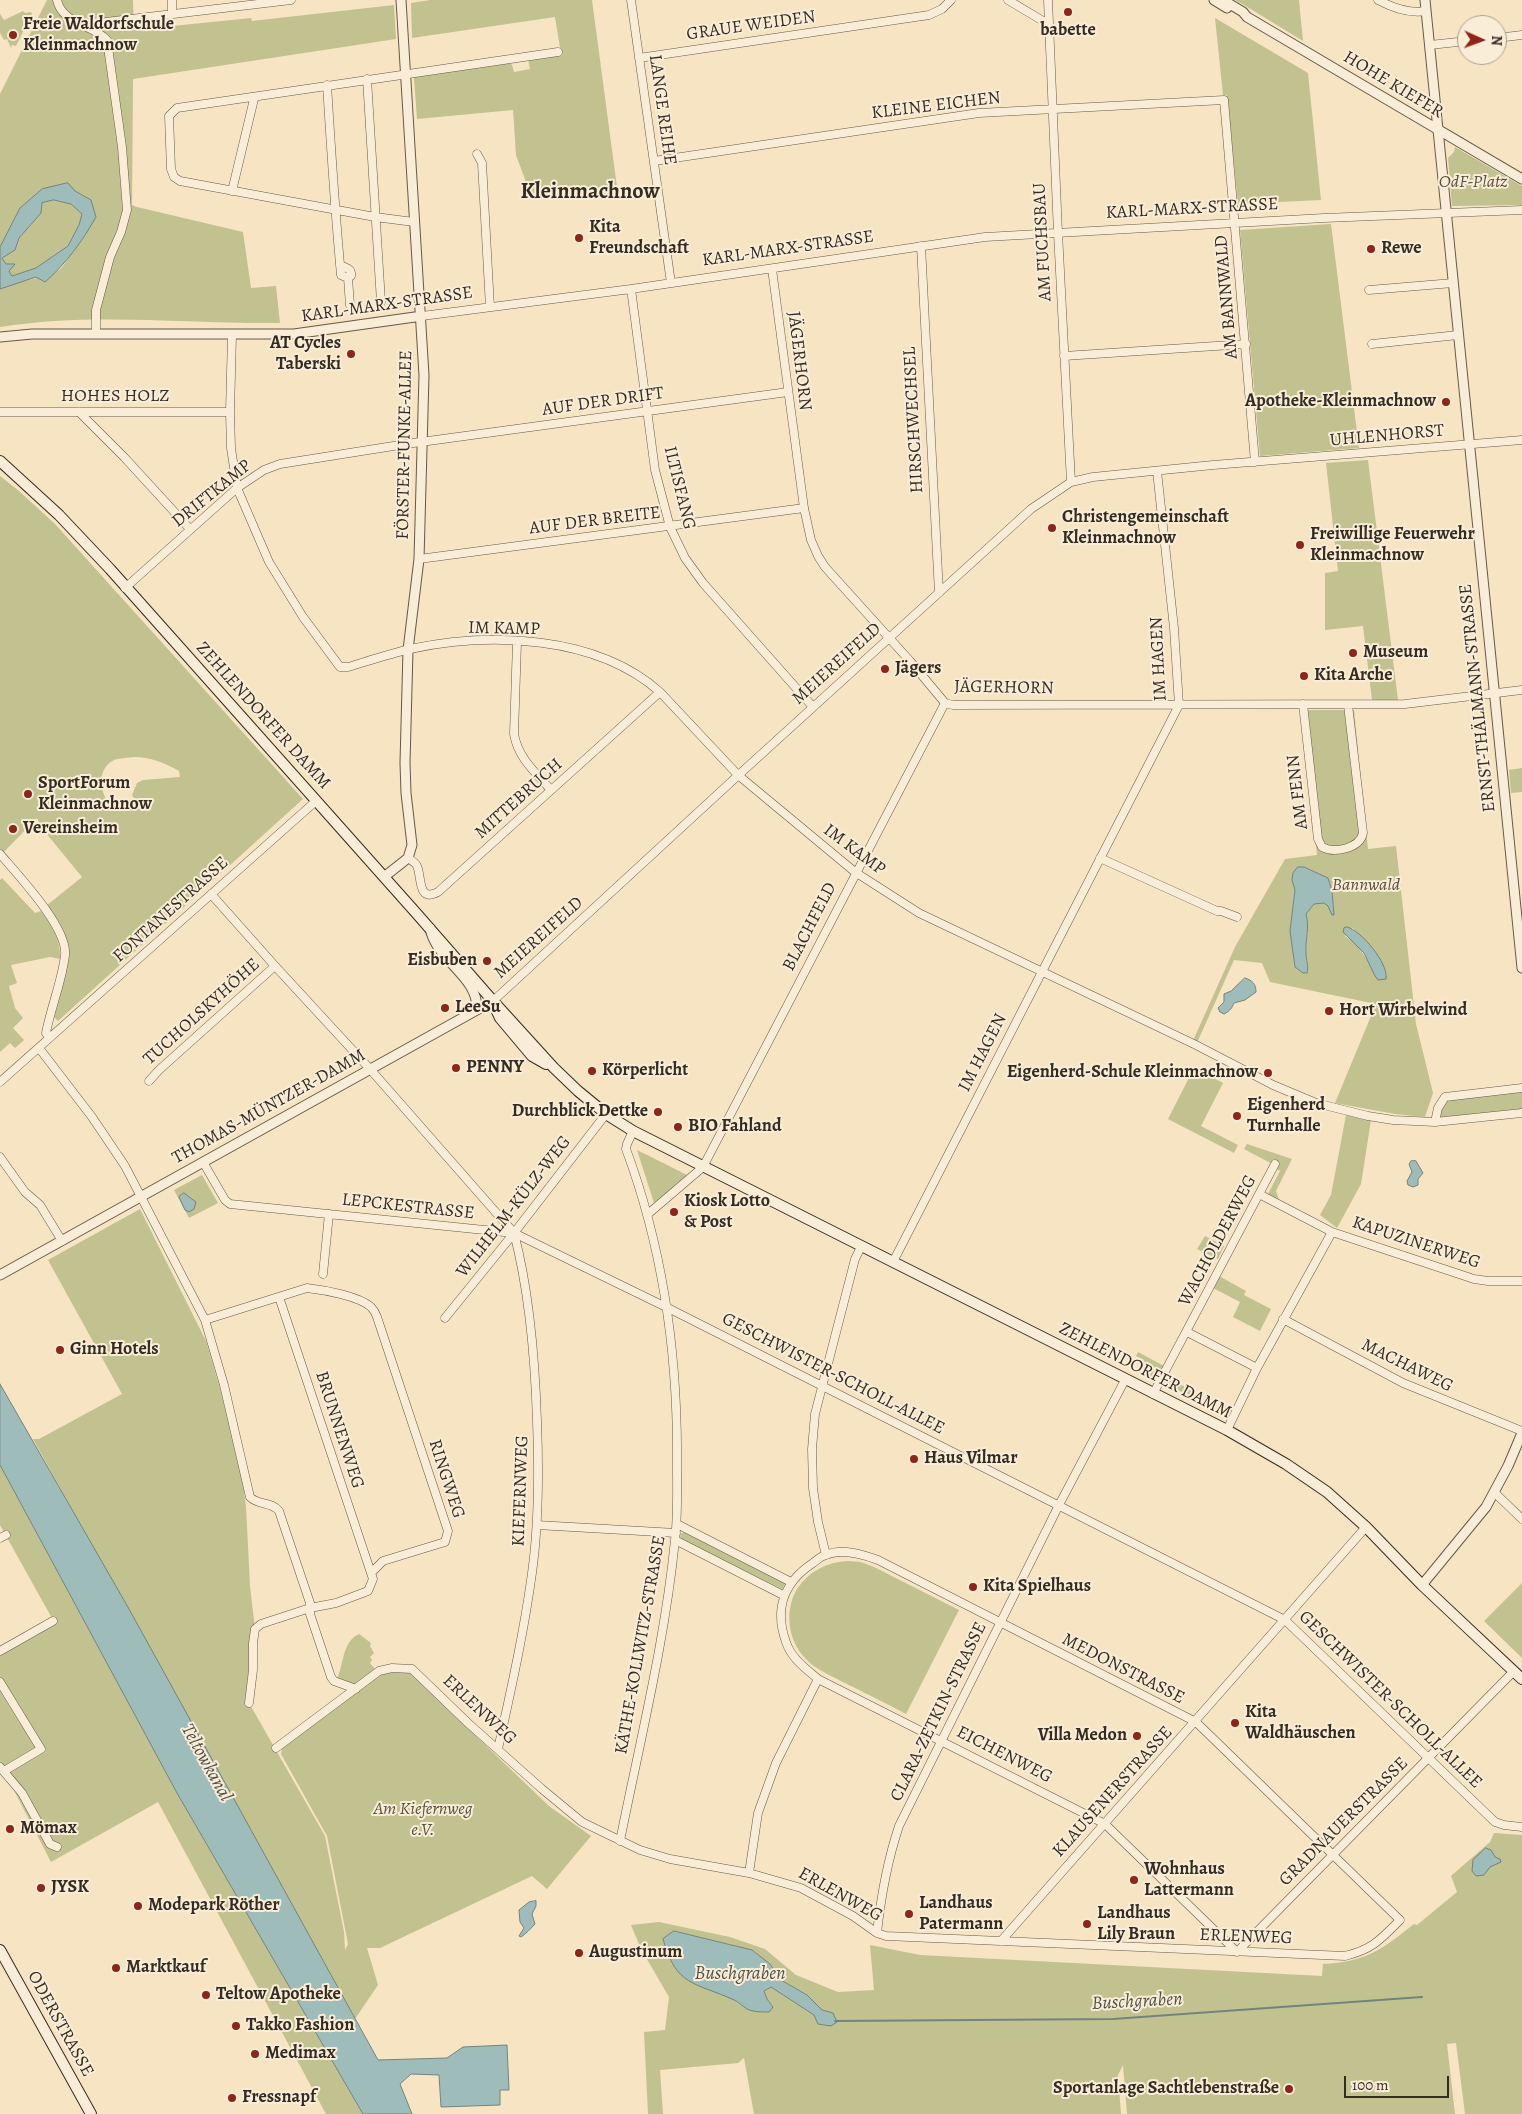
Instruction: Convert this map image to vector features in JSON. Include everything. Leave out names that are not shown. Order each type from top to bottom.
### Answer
[{"type":"main road","name":"ZEHLENDORFER DAMM","points":[[0,461],[59,515],[554,1068],[606,1114],[633,1131],[703,1167],[1227,1430],[1286,1464],[1327,1492],[1366,1527],[1422,1585],[1522,1679]]},
{"type":"main road","name":"ODERSTRASSE","points":[[0,1950],[91,2114]]},
{"type":"street","points":[[57,0],[61,11],[67,17],[101,34],[107,40],[127,196],[124,222],[110,258],[96,310],[96,334]]},
{"type":"street","points":[[172,0],[172,14]]},
{"type":"street","points":[[91,29],[98,24],[291,0]]},
{"type":"street","name":"FÖRSTER-FUNKE-ALLEE","points":[[401,0],[414,222],[422,316],[424,375],[418,559],[408,650],[405,763],[406,793],[412,845],[408,858]]},
{"type":"street","name":"LANGE REIHE","points":[[631,0],[672,283]]},
{"type":"street","name":"GRAUE WEIDEN","points":[[639,58],[929,15],[942,9],[951,0]]},
{"type":"street","points":[[1008,0],[1048,24]]},
{"type":"street","name":"AM FUCHSBAU","points":[[1048,0],[1071,482]]},
{"type":"street","name":"HOHE KIEFER","points":[[1214,0],[1241,16],[1248,17]]},
{"type":"street","name":"HOHE KIEFER","points":[[1223,0],[1248,17],[1438,131],[1522,179]]},
{"type":"street","points":[[1378,0],[1393,8],[1408,11],[1426,11]]},
{"type":"street","name":"ERNST-THÄLMANN-STRASSE","points":[[1425,0],[1494,693],[1519,906],[1522,968]]},
{"type":"street","points":[[1507,37],[1522,35]]},
{"type":"street","points":[[1430,45],[1457,42]]},
{"type":"street","points":[[414,222],[407,223],[375,218],[180,181],[174,177],[171,169],[169,157],[169,116],[177,108],[229,100],[254,99],[285,91],[558,52]]},
{"type":"street","points":[[367,79],[381,302]]},
{"type":"street","points":[[328,85],[334,210],[340,265],[350,269],[352,272],[348,278],[350,306]]},
{"type":"street","points":[[232,191],[254,99]]},
{"type":"street","name":"KLEINE EICHEN","points":[[654,161],[979,113],[1224,100]]},
{"type":"street","name":"AM BANNWALD","points":[[1224,100],[1236,222],[1255,462]]},
{"type":"street","points":[[477,154],[482,163],[490,307]]},
{"type":"street","name":"KARL-MARX-STRASSE","points":[[0,337],[32,334],[273,335],[316,332],[772,269],[984,237],[1236,222],[1522,210]]},
{"type":"street","name":"HIRSCHWECHSEL","points":[[921,246],[939,593]]},
{"type":"street","name":"JÄGERHORN","points":[[772,269],[804,508],[811,540],[825,567],[945,703],[953,705],[1404,704],[1522,690]]},
{"type":"street","points":[[1369,290],[1453,283]]},
{"type":"street","name":"ILTISFANG","points":[[631,289],[656,470],[670,527],[685,558],[702,583],[813,707]]},
{"type":"street","points":[[232,335],[231,448],[237,488]]},
{"type":"street","points":[[1372,344],[1458,335]]},
{"type":"street","points":[[1064,356],[1246,344]]},
{"type":"street","name":"AUF DER DRIFT","points":[[422,441],[788,392]]},
{"type":"street","name":"HOHES HOLZ","points":[[0,412],[230,412]]},
{"type":"street","points":[[79,412],[124,456],[190,529]]},
{"type":"street","name":"UHLENHORST","points":[[1255,462],[1522,440]]},
{"type":"street","name":"DRIFTKAMP","points":[[125,588],[237,488],[264,470],[294,460],[422,441]]},
{"type":"street","name":"MEIEREIFELD","points":[[493,1001],[1031,509],[1071,482],[1093,477],[1255,462]]},
{"type":"street","name":"IM HAGEN","points":[[893,1262],[1179,705],[1172,610],[1157,471]]},
{"type":"street","name":"IM KAMP","points":[[237,488],[269,562],[335,663],[344,668],[408,650],[468,642],[517,642],[568,647],[616,662],[650,683],[738,775],[855,872],[919,913],[1040,973],[1304,1098],[1368,1116],[1393,1120],[1436,1122],[1522,1113]]},
{"type":"street","name":"AUF DER BREITE","points":[[418,559],[804,508]]},
{"type":"street","points":[[517,642],[514,734],[516,746],[522,758],[551,790]]},
{"type":"street","name":"MITTEBRUCH","points":[[408,858],[417,866],[422,890],[426,894],[434,895],[660,692]]},
{"type":"street","name":"BLACHFELD","points":[[703,1167],[855,872],[945,703]]},
{"type":"street","name":"AM FENN","points":[[1303,704],[1318,839],[1322,847],[1331,850],[1355,844],[1362,839],[1363,833],[1348,705]]},
{"type":"street","name":"FONTANESTRASSE","points":[[0,1082],[314,802]]},
{"type":"street","points":[[0,854],[37,899],[65,942],[63,966],[46,1033],[49,1038]]},
{"type":"street","points":[[384,877],[408,858]]},
{"type":"street","points":[[1100,858],[1217,911],[1237,918]]},
{"type":"street","name":"GESCHWISTER-SCHOLL-ALLEE","points":[[211,894],[274,966],[370,1068],[514,1233],[668,1308],[1285,1620],[1495,1822],[1504,1826],[1522,1827]]},
{"type":"street","points":[[430,928],[432,939],[442,954],[474,990],[478,1000],[477,1009]]},
{"type":"street","name":"TUCHOLSKYHÖHE","points":[[150,1081],[155,1073],[274,966]]},
{"type":"street","name":"THOMAS-MÜNTZER-DAMM","points":[[0,1275],[493,1001]]},
{"type":"street","points":[[39,1048],[92,1117],[126,1166],[205,1320],[224,1385],[250,1497],[254,1502],[271,1504],[279,1512],[331,1677],[334,1681],[356,1689]]},
{"type":"street","points":[[1436,1122],[1438,1108],[1445,1097],[1522,1088]]},
{"type":"street","name":"WILHELM-KÜLZ-WEG","points":[[445,1318],[514,1233],[606,1114]]},
{"type":"street","name":"KÄTHE-KOLLWITZ-STRASSE","points":[[620,1841],[660,1648],[677,1524],[676,1391],[668,1308],[648,1214],[626,1149],[633,1131]]},
{"type":"street","points":[[0,1157],[19,1185],[40,1205],[62,1241]]},
{"type":"street","name":"LEPCKESTRASSE","points":[[203,1162],[225,1200],[230,1204],[514,1233]]},
{"type":"street","name":"WACHOLDERWEG","points":[[1153,1394],[1275,1164]]},
{"type":"street","points":[[648,1214],[703,1167]]},
{"type":"street","name":"KAPUZINERWEG","points":[[1259,1194],[1332,1232],[1474,1279],[1522,1281]]},
{"type":"street","name":"LEPCKESTRASSE","points":[[323,1274],[329,1214]]},
{"type":"street","points":[[1227,1430],[1257,1368],[1332,1232]]},
{"type":"street","name":"KIEFERNWEG","points":[[498,1749],[526,1609],[537,1525],[536,1376],[529,1315],[520,1257],[514,1233]]},
{"type":"street","points":[[826,1555],[813,1488],[812,1449],[815,1414],[855,1259],[861,1247]]},
{"type":"street","name":"RINGWEG","points":[[205,1320],[307,1288],[325,1290],[362,1302],[372,1308],[448,1531],[445,1542],[383,1561],[371,1573]]},
{"type":"street","name":"BRUNNENWEG","points":[[278,1297],[371,1573]]},
{"type":"street","name":"MACHAWEG","points":[[1283,1319],[1403,1383],[1522,1432]]},
{"type":"street","name":"WACHOLDERWEG","points":[[1187,1332],[1257,1368]]},
{"type":"street","name":"CLARA-ZETKIN-STRASSE","points":[[877,1934],[880,1897],[899,1826],[1059,1505],[1125,1380]]},
{"type":"street","points":[[1422,1585],[1476,1522],[1495,1493],[1522,1432]]},
{"type":"street","points":[[1495,1493],[1522,1519]]},
{"type":"street","points":[[677,1524],[787,1588]]},
{"type":"street","points":[[537,1525],[676,1537],[787,1588]]},
{"type":"street","name":"KLAUSENERSTRASSE","points":[[1001,1942],[1366,1527]]},
{"type":"street","name":"MEDONSTRASSE","points":[[787,1588],[807,1566],[826,1555],[841,1552],[861,1554],[878,1560],[1000,1624],[1196,1722],[1400,1920]]},
{"type":"street","points":[[249,1703],[255,1629],[261,1624],[310,1608],[336,1603],[368,1591],[373,1579],[371,1573]]},
{"type":"street","name":"EICHENWEG","points":[[787,1588],[781,1615],[786,1642],[796,1661],[818,1679],[1105,1824],[1237,1952]]},
{"type":"street","points":[[0,1651],[53,1621]]},
{"type":"street","name":"ERLENWEG","points":[[356,1689],[380,1671],[392,1668],[412,1669],[468,1723],[582,1822],[640,1850],[670,1859],[749,1873],[801,1888],[853,1916],[877,1934],[886,1936],[1344,1956],[1360,1952],[1375,1945],[1400,1920]]},
{"type":"street","name":"GRADNAUERSTRASSE","points":[[1237,1952],[1514,1671]]},
{"type":"street","points":[[749,1873],[758,1813],[776,1764],[818,1679]]},
{"type":"street","points":[[0,1682],[41,1749],[2,1769],[22,1793],[50,1844],[57,1847]]},
{"type":"street","points":[[276,1748],[356,1689]]},
{"type":"green space","points":[[47,0],[133,0],[134,30],[251,18],[252,21],[394,5],[396,39],[133,79],[132,205],[243,232],[251,288],[276,286],[280,323],[105,319],[69,320],[0,327],[0,289],[46,276],[59,270],[69,258],[91,200],[75,191],[42,189],[20,208],[0,247],[0,94]]},
{"type":"green space","points":[[430,0],[592,0],[618,195],[532,198],[516,155],[513,110],[417,119],[414,78],[416,76],[509,62],[514,72],[530,69],[528,59],[561,54],[555,17],[412,38],[411,3]]},
{"type":"green space","points":[[1235,0],[1299,0],[1303,41],[1244,5]]},
{"type":"green space","points":[[23,11],[25,13],[31,12],[32,14],[16,46],[12,45],[11,48],[7,39],[4,40],[0,33],[0,14],[4,20]]},
{"type":"green space","points":[[1215,18],[1308,73],[1321,200],[1238,204],[1227,95],[1223,95]]},
{"type":"green space","name":"OdF-Platz","points":[[1455,147],[1522,186],[1522,205],[1452,206],[1448,158],[1454,152]]},
{"type":"green space","points":[[54,200],[71,204],[82,214],[79,225],[68,246],[36,268],[12,276],[2,258],[15,250],[19,238],[41,213],[42,203]]},
{"type":"green space","points":[[1331,224],[1359,448],[1260,456],[1240,230]]},
{"type":"green space","points":[[1368,460],[1398,700],[1372,700],[1363,626],[1325,630],[1325,573],[1338,571],[1326,463]]},
{"type":"green space","points":[[0,476],[55,524],[303,799],[58,1021],[53,1016],[69,956],[67,941],[62,929],[46,906],[82,877],[41,827],[37,818],[0,856]],"holes":[[[140,757],[168,765],[179,771],[180,777],[143,780],[137,783],[132,795],[138,805],[134,810],[105,806],[107,800],[101,784],[105,768],[116,759]]]},
{"type":"green space","name":"Bannwald","points":[[1302,710],[1354,710],[1368,849],[1396,846],[1416,1024],[1433,1093],[1425,1117],[1395,1114],[1335,1103],[1376,1004],[1270,982],[1262,963],[1234,960],[1196,1045],[1192,1043],[1235,947],[1285,859],[1317,855]],"holes":[[[1304,867],[1328,878],[1334,909],[1324,903],[1314,904],[1306,914],[1308,923],[1307,973],[1303,973],[1295,967],[1290,931],[1295,890]],[[1353,928],[1381,961],[1370,964],[1357,945],[1345,936]]]},
{"type":"green space","points":[[1522,768],[1522,792],[1511,793],[1509,770]]},
{"type":"green space","points":[[2,878],[35,913],[41,911],[57,939],[60,959],[50,957],[11,965],[17,983],[9,986],[15,1008],[23,1018],[13,1028],[24,1040],[15,1048],[10,1043],[0,1052],[0,880]]},
{"type":"green space","points":[[1194,1068],[1223,1083],[1201,1126],[1238,1145],[1234,1153],[1168,1119]]},
{"type":"green space","points":[[1522,1088],[1522,1113],[1435,1122],[1442,1100]]},
{"type":"green space","points":[[1346,1115],[1371,1120],[1361,1184],[1337,1228],[1320,1215],[1331,1195]]},
{"type":"green space","points":[[1247,1144],[1292,1159],[1276,1191],[1279,1200],[1268,1194],[1280,1171],[1275,1168],[1276,1166],[1244,1149]]},
{"type":"green space","points":[[637,1150],[687,1175],[654,1203]]},
{"type":"green space","points":[[202,1175],[218,1203],[189,1218],[174,1190]]},
{"type":"green space","name":"Am Kiefernweg e.V.","points":[[140,1209],[206,1341],[221,1392],[235,1450],[240,1461],[246,1506],[250,1586],[255,1629],[249,1703],[325,1836],[344,1932],[345,1950],[348,1944],[327,1836],[281,1754],[283,1745],[376,1676],[396,1671],[409,1672],[549,1806],[591,1836],[547,1889],[532,1876],[380,1948],[367,1948],[378,1985],[355,2019],[33,1439],[39,1439],[122,1394],[48,1260]]},
{"type":"green space","points":[[1205,1236],[1224,1246],[1218,1259],[1197,1249]]},
{"type":"green space","points":[[1219,1276],[1246,1291],[1244,1295],[1271,1309],[1260,1331],[1233,1317],[1240,1302],[1213,1288]]},
{"type":"green space","points":[[1138,1352],[1164,1366],[1160,1374],[1193,1391],[1190,1396],[1139,1370],[1144,1360],[1136,1356]]},
{"type":"green space","points":[[0,1465],[177,1793],[363,2114],[326,2114],[158,1802],[51,1862],[4,1771],[0,1767],[0,1651],[53,1620],[0,1525]]},
{"type":"green space","points":[[685,1532],[786,1582],[782,1589],[681,1540],[680,1534]]},
{"type":"green space","points":[[861,1562],[874,1567],[959,1610],[906,1714],[814,1666],[795,1644],[789,1616],[790,1607],[797,1589],[813,1572],[833,1563]]},
{"type":"green space","points":[[1522,1583],[1522,1658],[1484,1621]]},
{"type":"green space","points":[[359,1634],[371,1643],[370,1646],[374,1653],[370,1657],[372,1660],[370,1663],[375,1669],[354,1685],[337,1679],[346,1648],[349,1642]]},
{"type":"green space","points":[[1494,1833],[1522,1835],[1522,2114],[1465,2114],[1456,2043],[1447,2044],[1455,2114],[1127,2114],[1123,2065],[1118,2075],[1121,2114],[754,2114],[744,2058],[738,2063],[660,2070],[663,2114],[648,2114],[644,2032],[665,2030],[669,1997],[641,1949],[631,1925],[659,1922],[730,1937],[765,1949],[796,1975],[838,1992],[874,1990],[870,1945],[920,1955],[1322,1976],[1323,1964],[1351,1961],[1372,1953],[1382,1948],[1414,1924],[1417,1925],[1457,1892],[1451,1876],[1490,1842]],"holes":[[[674,1931],[752,1950],[770,1964],[781,1980],[807,1995],[822,2010],[833,2013],[814,2015],[771,1987],[764,1991],[767,1999],[773,2006],[748,2010],[736,2000]]]},
{"type":"water","points":[[68,183],[75,191],[91,200],[96,217],[74,251],[45,282],[36,277],[0,289],[0,247],[20,208],[42,189]],"holes":[[[54,200],[71,204],[82,214],[79,225],[68,246],[36,268],[12,276],[9,271],[15,264],[6,264],[2,258],[15,250],[19,238],[41,213],[42,203]]]},
{"type":"water","points":[[1298,867],[1304,867],[1328,878],[1332,891],[1334,915],[1332,915],[1328,906],[1324,903],[1314,904],[1306,914],[1308,924],[1306,948],[1307,973],[1303,973],[1295,967],[1290,931],[1295,890],[1292,880],[1293,873]]},
{"type":"water","points":[[1347,927],[1359,934],[1379,957],[1386,973],[1386,979],[1378,980],[1375,976],[1364,953],[1343,932],[1344,928]]},
{"type":"water","points":[[1245,978],[1253,983],[1256,992],[1245,1000],[1234,1003],[1226,1013],[1220,1012],[1218,1008],[1224,1002],[1224,994],[1231,991]]},
{"type":"water","points":[[1411,1161],[1416,1161],[1423,1173],[1418,1179],[1418,1185],[1413,1187],[1408,1185],[1407,1181],[1412,1172],[1409,1164]]},
{"type":"water","points":[[184,1193],[196,1202],[194,1209],[189,1212],[185,1210],[179,1197]]},
{"type":"water","name":"Teltowkanal","points":[[0,1384],[129,1609],[378,2060],[447,2058],[463,2047],[507,2045],[509,2090],[500,2090],[500,2105],[441,2107],[439,2075],[411,2074],[400,2084],[412,2114],[363,2114],[177,1793],[0,1465]]},
{"type":"water","points":[[1486,1848],[1491,1850],[1501,1862],[1490,1867],[1484,1875],[1476,1876],[1472,1871],[1473,1860]]},
{"type":"water","points":[[536,1901],[532,1914],[535,1924],[521,1937],[519,1936],[524,1928],[520,1922],[519,1910],[529,1902]]},
{"type":"water","name":"Buschgraben","points":[[674,1931],[752,1950],[770,1964],[781,1980],[807,1995],[822,2010],[833,2013],[837,2022],[831,2026],[818,2024],[814,2015],[771,1987],[764,1991],[773,2007],[769,2012],[758,2012],[747,2009],[736,2001],[689,1981],[674,1966],[663,1939]]},
{"type":"waterway","name":"Buschgraben","points":[[835,2021],[1113,2019],[1422,1997]]},
{"type":"place","name":"babette","points":[[1068,12]]},
{"type":"place","name":"Freie Waldorfschule Kleinmachnow","points":[[13,35]]},
{"type":"place","name":"Kita Freundschaft","points":[[579,238]]},
{"type":"place","name":"Rewe","points":[[1371,249]]},
{"type":"place","name":"AT Cycles Taberski","points":[[351,354]]},
{"type":"place","name":"Apotheke-Kleinmachnow","points":[[1446,402]]},
{"type":"place","name":"Christengemeinschaft Kleinmachnow","points":[[1052,528]]},
{"type":"place","name":"Freiwillige Feuerwehr Kleinmachnow","points":[[1300,545]]},
{"type":"place","name":"Museum","points":[[1353,653]]},
{"type":"place","name":"Jägers","points":[[885,669]]},
{"type":"place","name":"Kita Arche","points":[[1304,676]]},
{"type":"place","name":"SportForum Kleinmachnow","points":[[28,794]]},
{"type":"place","name":"Vereinsheim","points":[[13,829]]},
{"type":"place","name":"Eisbuben","points":[[487,961]]},
{"type":"place","name":"LeeSu","points":[[445,1008]]},
{"type":"place","name":"Hort Wirbelwind","points":[[1329,1011]]},
{"type":"place","name":"PENNY","points":[[456,1068]]},
{"type":"place","name":"Körperlicht","points":[[592,1071]]},
{"type":"place","name":"Eigenherd-Schule Kleinmachnow","points":[[1268,1073]]},
{"type":"place","name":"Durchblick Dettke","points":[[658,1112]]},
{"type":"place","name":"Eigenherd Turnhalle","points":[[1237,1116]]},
{"type":"place","name":"BIO Fahland","points":[[678,1127]]},
{"type":"place","name":"Kiosk Lotto & Post","points":[[674,1212]]},
{"type":"place","name":"Ginn Hotels","points":[[60,1350]]},
{"type":"place","name":"Haus Vilmar","points":[[914,1459]]},
{"type":"place","name":"Kita Spielhaus","points":[[973,1587]]},
{"type":"place","name":"Kita Waldhäuschen","points":[[1235,1723]]},
{"type":"place","name":"Villa Medon","points":[[1137,1736]]},
{"type":"place","name":"Mömax","points":[[10,1829]]},
{"type":"place","name":"Wohnhaus Lattermann","points":[[1134,1880]]},
{"type":"place","name":"JYSK","points":[[41,1888]]},
{"type":"place","name":"Modepark Röther","points":[[138,1906]]},
{"type":"place","name":"Landhaus Patermann","points":[[909,1914]]},
{"type":"place","name":"Landhaus Lily Braun","points":[[1087,1924]]},
{"type":"place","name":"Augustinum","points":[[579,1953]]},
{"type":"place","name":"Marktkauf","points":[[116,1968]]},
{"type":"place","name":"Teltow Apotheke","points":[[206,1995]]},
{"type":"place","name":"Takko Fashion","points":[[236,2026]]},
{"type":"place","name":"Medimax","points":[[255,2054]]},
{"type":"place","name":"Sportanlage Sachtlebenstraße","points":[[1289,2089]]},
{"type":"place","name":"Fressnapf","points":[[232,2098]]},
{"type":"district","name":"Kleinmachnow","points":[[590,193]]}]
